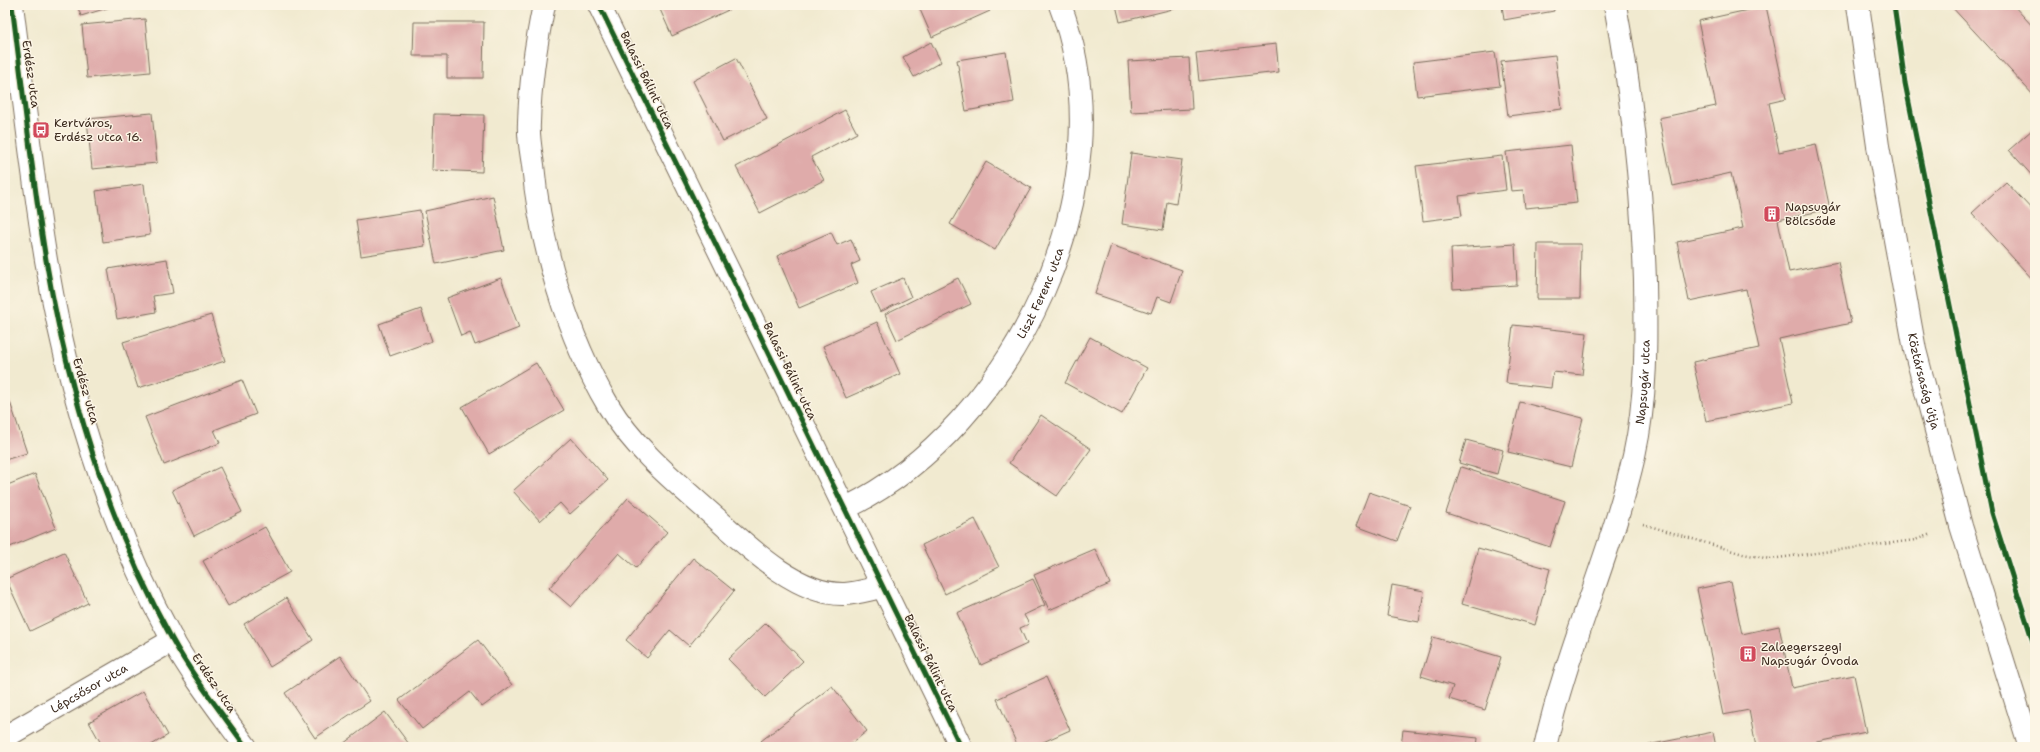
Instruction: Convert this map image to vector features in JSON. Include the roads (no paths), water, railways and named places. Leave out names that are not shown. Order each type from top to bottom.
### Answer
[{"type":"street","name":"Erdész utca","points":[[12,5],[46,260],[63,345],[79,407],[113,507],[147,588],[173,640],[246,747]]},
{"type":"street","points":[[544,5],[532,79],[528,125],[536,203],[554,277],[580,349],[608,405],[628,432],[661,468],[736,537],[788,576],[819,591],[845,594],[883,587]]},
{"type":"street","name":"Balassi Bálint utca","points":[[599,5],[846,508],[961,747]]},
{"type":"street","name":"Liszt Ferenc utca","points":[[846,508],[870,496],[908,470],[946,435],[980,395],[1011,355],[1034,310],[1057,259],[1070,214],[1079,168],[1082,122],[1079,76],[1070,30],[1060,5]]},
{"type":"street","name":"Napsugár utca","points":[[1545,747],[1552,714],[1618,516],[1635,453],[1641,414],[1647,354],[1639,178],[1629,97],[1615,5]]},
{"type":"street","name":"Köztársaság útja","points":[[1858,5],[1878,146],[1915,350],[1961,526],[2030,747]]},
{"type":"street","name":"Lépcsősor utca","points":[[5,737],[173,640]]},
{"type":"place","name":"Kertváros, Erdész utca 16.","points":[[41,130]]},
{"type":"place","name":"Napsugár Bölcsőde","points":[[1772,214]]},
{"type":"place","name":"Zalaegerszegi Napsugár Óvoda","points":[[1748,654]]}]
